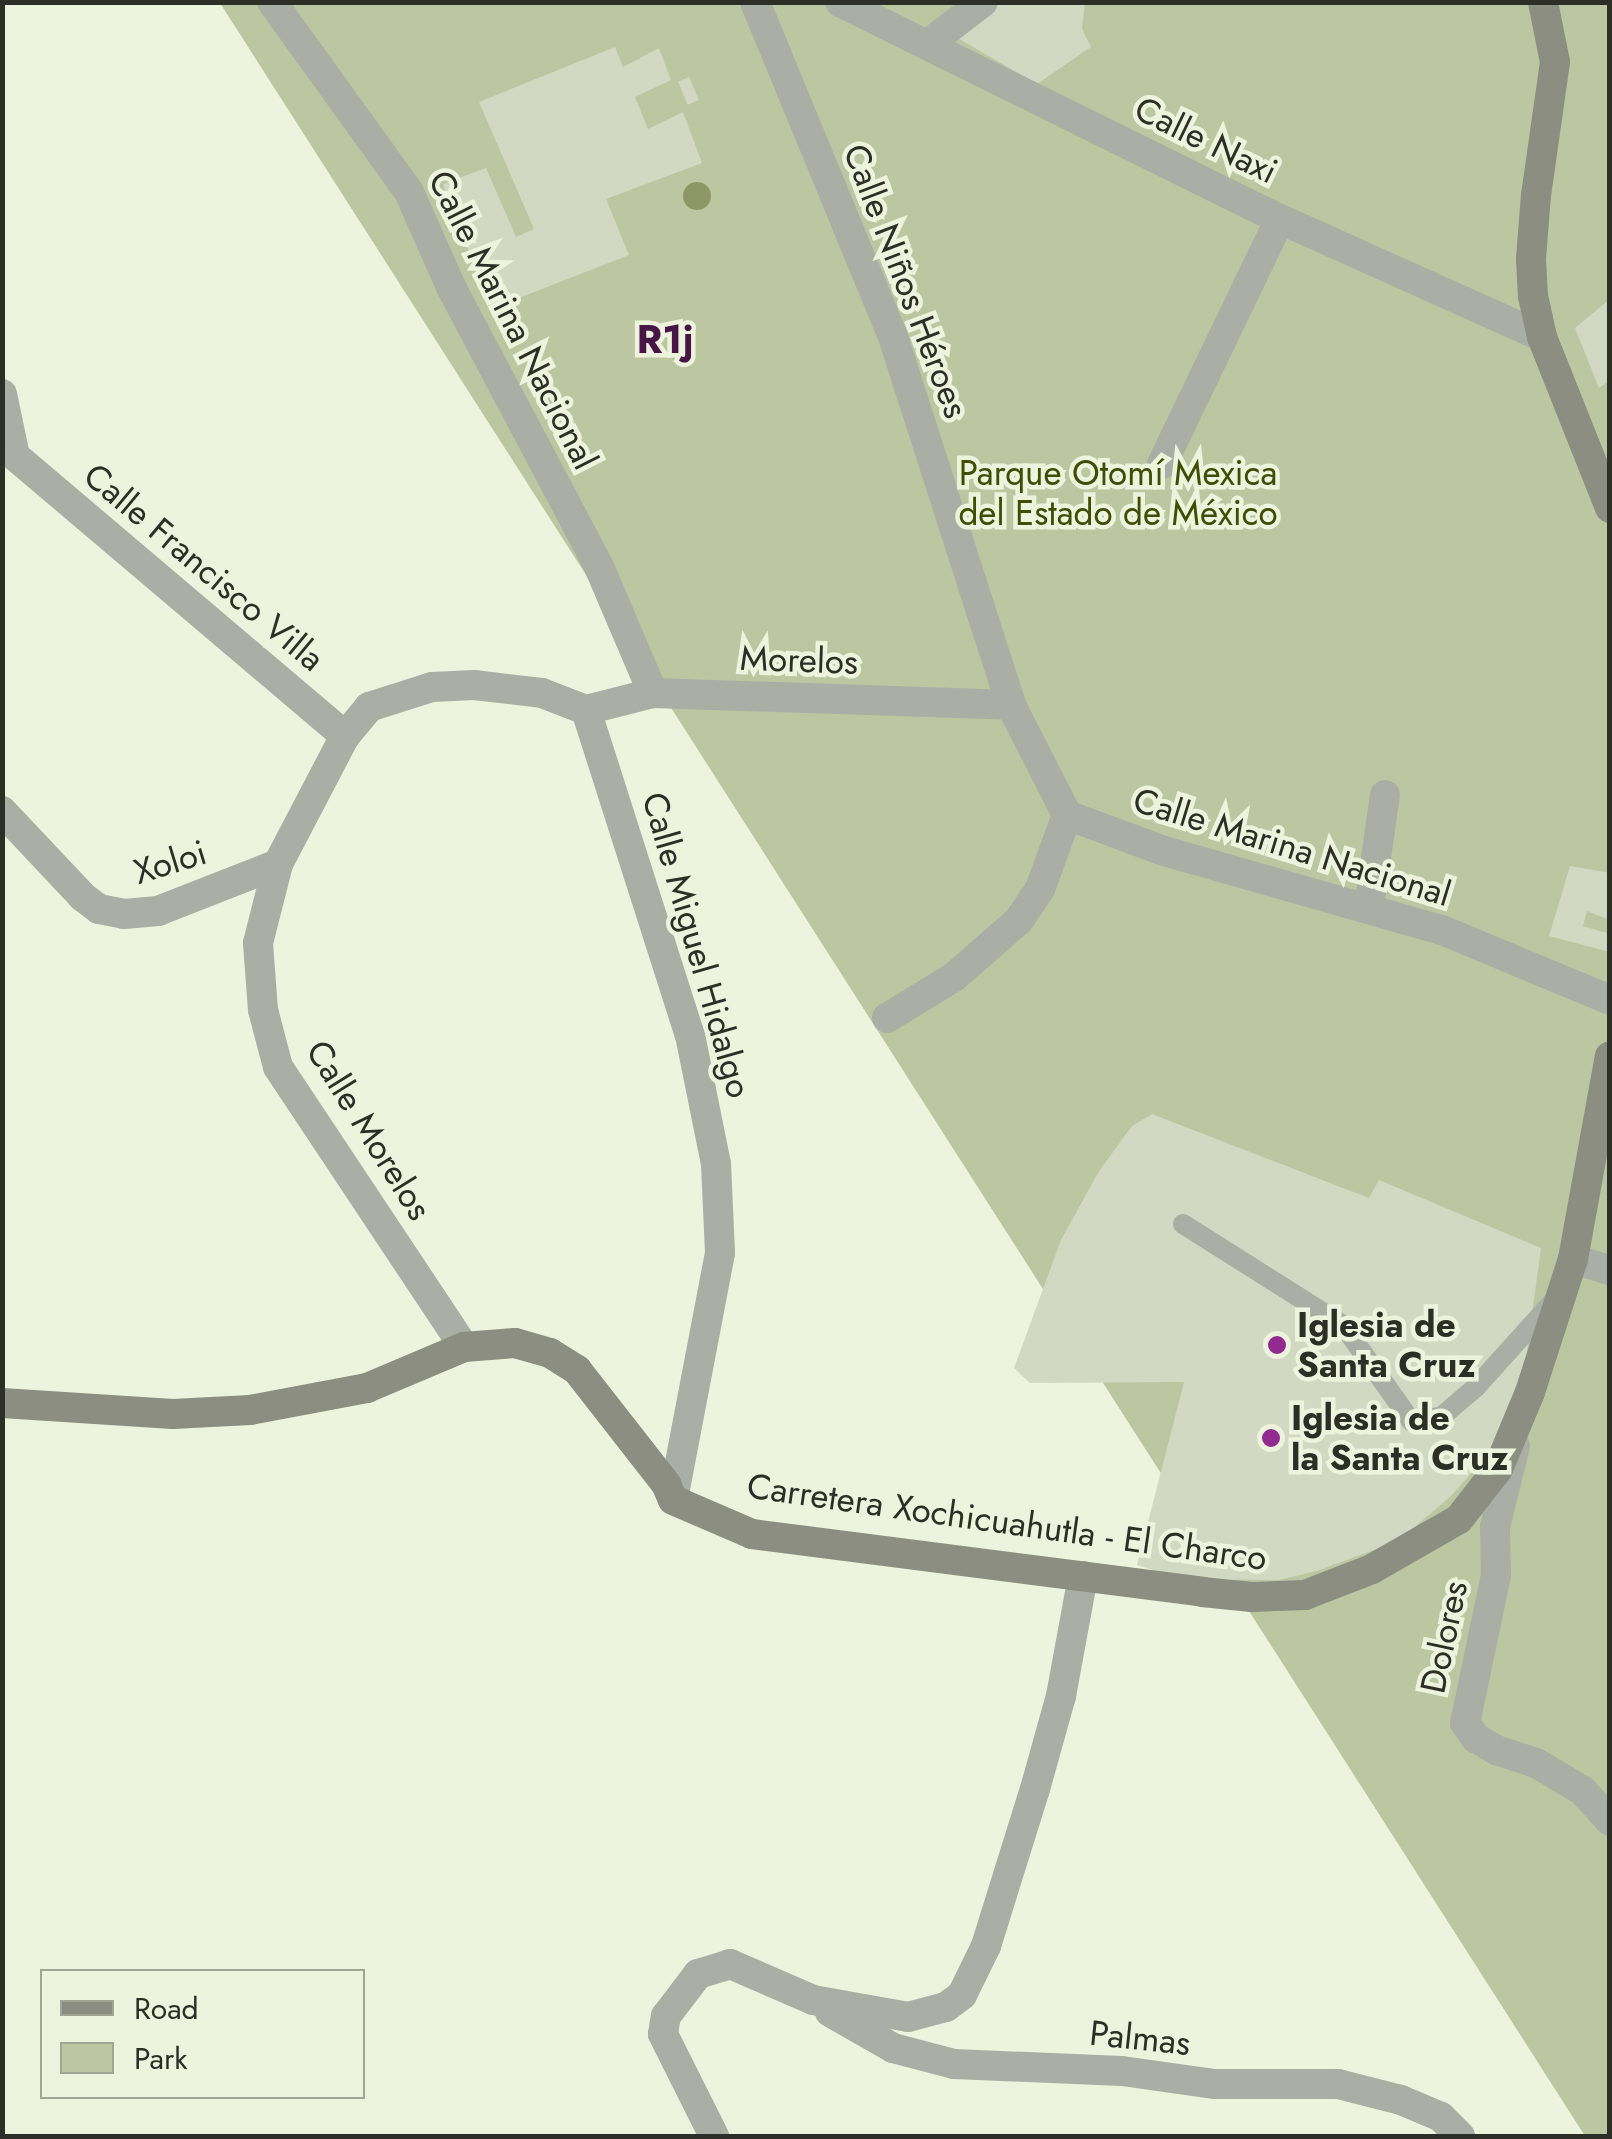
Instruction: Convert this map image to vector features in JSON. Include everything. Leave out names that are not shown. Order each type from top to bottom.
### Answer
[{"type":"main road","points":[[1544,2],[1554,62],[1531,259],[1542,337],[1610,508]]},
{"type":"main road","name":"Carretera Xochicuahutla - El Charco","points":[[674,1500],[752,1534],[1252,1598],[1305,1595],[1372,1569],[1459,1519],[1498,1469],[1530,1392],[1573,1259],[1610,1056]]},
{"type":"main road","points":[[2,1403],[173,1414],[250,1410],[367,1388],[464,1347],[514,1343],[550,1352],[576,1370],[666,1484],[674,1500]]},
{"type":"street","name":"Calle Marina Nacional","points":[[272,2],[409,192],[451,287],[600,569],[653,693]]},
{"type":"street","name":"Calle Niños Héroes","points":[[755,2],[894,340],[1011,705]]},
{"type":"street","name":"Calle Naxi","points":[[840,2],[1280,218],[1542,337]]},
{"type":"street","points":[[928,44],[983,2]]},
{"type":"street","points":[[1162,464],[1280,218]]},
{"type":"street","points":[[2,394],[9,462]]},
{"type":"street","name":"Calle Francisco Villa","points":[[9,462],[346,736]]},
{"type":"street","name":"Calle Morelos","points":[[464,1347],[278,1066],[262,1010],[258,943],[278,864],[346,736],[370,707],[432,687],[474,685],[542,692],[586,710]]},
{"type":"street","name":"Morelos","points":[[586,710],[653,693],[1011,705]]},
{"type":"street","points":[[887,1018],[954,977],[1019,920],[1040,889],[1066,814],[1011,705]]},
{"type":"street","name":"Calle Miguel Hidalgo","points":[[586,710],[690,1034],[716,1164],[720,1253],[674,1500]]},
{"type":"street","points":[[1368,907],[1384,796]]},
{"type":"street","name":"Xoloi","points":[[2,811],[84,898],[99,909],[124,914],[158,911],[278,864]]},
{"type":"street","name":"Calle Marina Nacional","points":[[1066,814],[1164,851],[1442,930],[1610,1000]]},
{"type":"street","points":[[1573,1259],[1610,1270]]},
{"type":"street","name":"Dolores","points":[[1530,1392],[1495,1527],[1496,1574],[1465,1723],[1476,1738],[1496,1750],[1536,1763],[1583,1791],[1610,1821]]},
{"type":"street","name":"Palmas","points":[[812,2000],[874,2014],[927,2014],[955,2002],[976,1974],[1061,1696],[1083,1576]]},
{"type":"street","name":"Palmas","points":[[714,2136],[663,2034],[674,2001],[698,1974],[730,1964],[812,2000],[893,2048],[954,2064],[1122,2071],[1214,2084],[1338,2084],[1401,2100],[1441,2118],[1460,2136]]},
{"type":"lane","points":[[1183,1224],[1343,1325],[1411,1421],[1441,1417],[1476,1387],[1560,1293]]},
{"type":"green space","name":"Parque Otomí Mexica del Estado de México","points":[[220,3],[1609,3],[1609,2136],[1585,2136]]},
{"type":"building","points":[[998,2],[1085,2],[1082,29],[1091,47],[1037,84],[954,36]]},
{"type":"building","points":[[615,47],[623,67],[659,48],[671,80],[635,97],[648,129],[683,112],[702,163],[606,199],[629,255],[491,309],[443,184],[486,168],[516,237],[534,229],[479,102]]},
{"type":"building","points":[[689,77],[699,100],[688,105],[678,82]]},
{"type":"building","points":[[1610,299],[1610,380],[1599,388],[1575,328]]},
{"type":"building","points":[[1570,866],[1610,873],[1610,920],[1587,911],[1583,926],[1610,934],[1610,952],[1549,936]]},
{"type":"building","name":"Iglesia de Santa Cruz","points":[[1152,1114],[1369,1198],[1379,1180],[1541,1248],[1524,1373],[1492,1450],[1450,1497],[1398,1541],[1317,1571],[1279,1580],[1181,1579],[1137,1565],[1184,1382],[1030,1383],[1014,1368],[1061,1240],[1099,1171],[1132,1126]]},
{"type":"place","name":"Iglesia de Santa Cruz","points":[[1277,1345]]},
{"type":"place","name":"Iglesia de la Santa Cruz","points":[[1271,1438]]},
{"type":"district","name":"R1j","points":[[665,339]]}]
